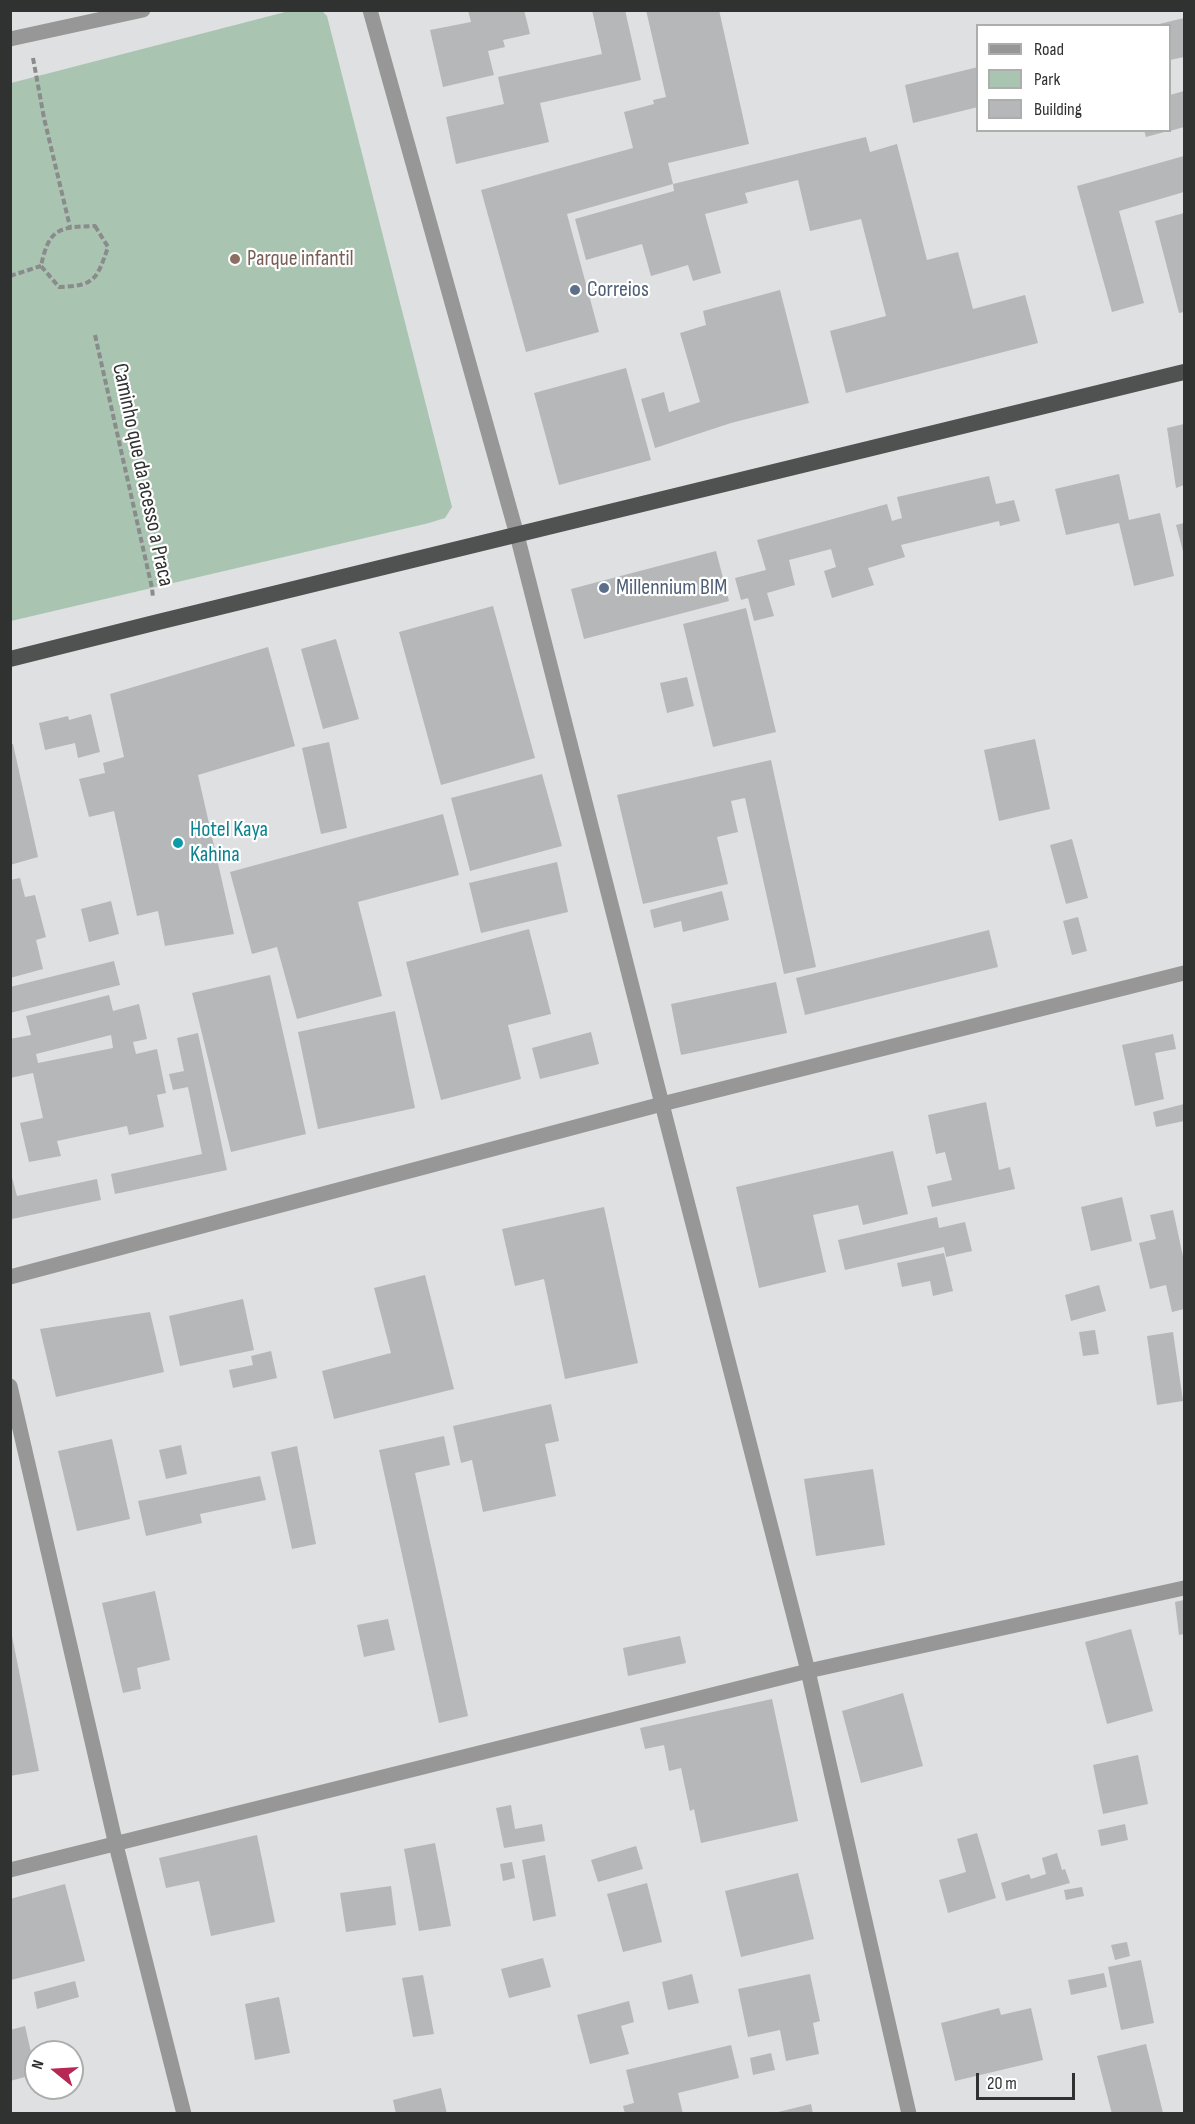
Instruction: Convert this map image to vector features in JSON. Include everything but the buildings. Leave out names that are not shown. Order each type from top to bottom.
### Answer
[{"type":"highway","points":[[10,660],[1185,372]]},
{"type":"street","points":[[10,39],[143,10]]},
{"type":"street","points":[[370,10],[518,535],[808,1671],[909,2114]]},
{"type":"street","points":[[10,1277],[662,1104],[1185,973]]},
{"type":"street","points":[[10,1386],[116,1845],[183,2114]]},
{"type":"street","points":[[10,1870],[808,1671],[1185,1588]]},
{"type":"path","points":[[29,34],[44,118],[70,227]]},
{"type":"path","points":[[95,226],[108,247],[99,274],[80,286],[59,287],[41,266],[45,246],[55,233],[70,227],[95,226]]},
{"type":"path","points":[[10,276],[41,266]]},
{"type":"path","name":"Caminho que da acesso a Praca","points":[[95,335],[152,588],[154,623]]},
{"type":"green space","points":[[293,10],[322,11],[327,16],[452,507],[445,518],[429,523],[11,621],[11,83]]},
{"type":"place","name":"Parque infantil","points":[[235,259]]},
{"type":"place","name":"Correios","points":[[575,290]]},
{"type":"place","name":"Millennium BIM","points":[[604,588]]},
{"type":"place","name":"Hotel Kaya Kahina","points":[[178,843]]}]
